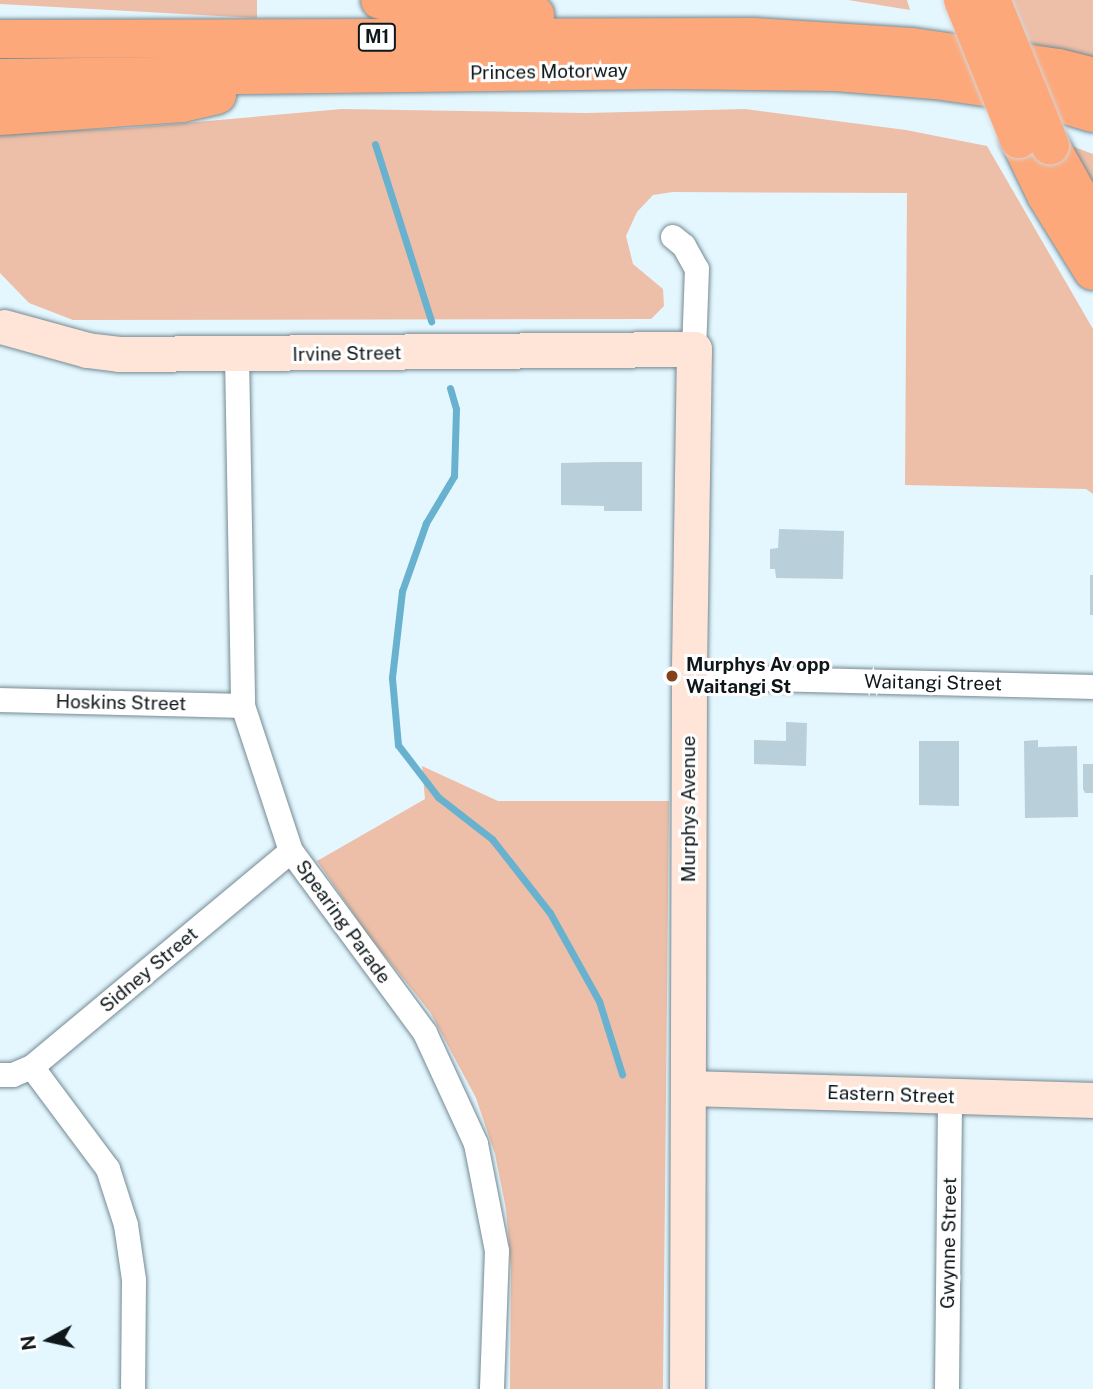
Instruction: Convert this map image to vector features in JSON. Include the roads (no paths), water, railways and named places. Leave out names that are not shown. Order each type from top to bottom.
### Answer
[{"type":"highway","points":[[380,0],[753,37]]},
{"type":"highway","points":[[962,0],[1034,142],[1093,222]]},
{"type":"highway","points":[[991,0],[1034,142],[1046,195],[1093,271]]},
{"type":"highway","name":"Princes Motorway","points":[[0,39],[753,37],[912,47],[1058,68],[1093,77]]},
{"type":"highway","name":"Princes Motorway","points":[[0,78],[300,77],[667,70],[836,72],[935,80],[1026,93],[1093,113]]},
{"type":"highway","points":[[0,116],[182,103],[300,77]]},
{"type":"highway","points":[[1026,93],[1093,128]]},
{"type":"street","name":"Murphys Avenue","points":[[673,237],[684,246],[696,269],[689,677],[687,1389]]},
{"type":"street","name":"Irvine Street","points":[[1,326],[87,350],[120,354],[694,349]]},
{"type":"street","name":"Spearing Parade","points":[[237,355],[243,706],[291,852],[425,1033],[476,1144],[497,1251],[492,1389]]},
{"type":"street","name":"Waitangi Street","points":[[689,677],[1093,687]]},
{"type":"street","name":"Hoskins Street","points":[[0,700],[243,706]]},
{"type":"street","name":"Sidney Street","points":[[0,1075],[13,1075],[32,1068],[291,852]]},
{"type":"street","points":[[32,1068],[108,1169],[126,1225],[134,1280],[133,1389]]},
{"type":"street","name":"Eastern Street","points":[[689,1088],[1093,1100]]},
{"type":"street","name":"Gwynne Street","points":[[947,1389],[950,1097]]},
{"type":"waterway","points":[[375,144],[431,321]]},
{"type":"waterway","points":[[450,388],[456,409],[454,476],[426,523],[402,591],[392,678],[398,745],[438,797],[492,839],[550,913],[599,1001],[622,1074]]},
{"type":"place","name":"Murphys Av opp Waitangi St","points":[[672,676]]}]
